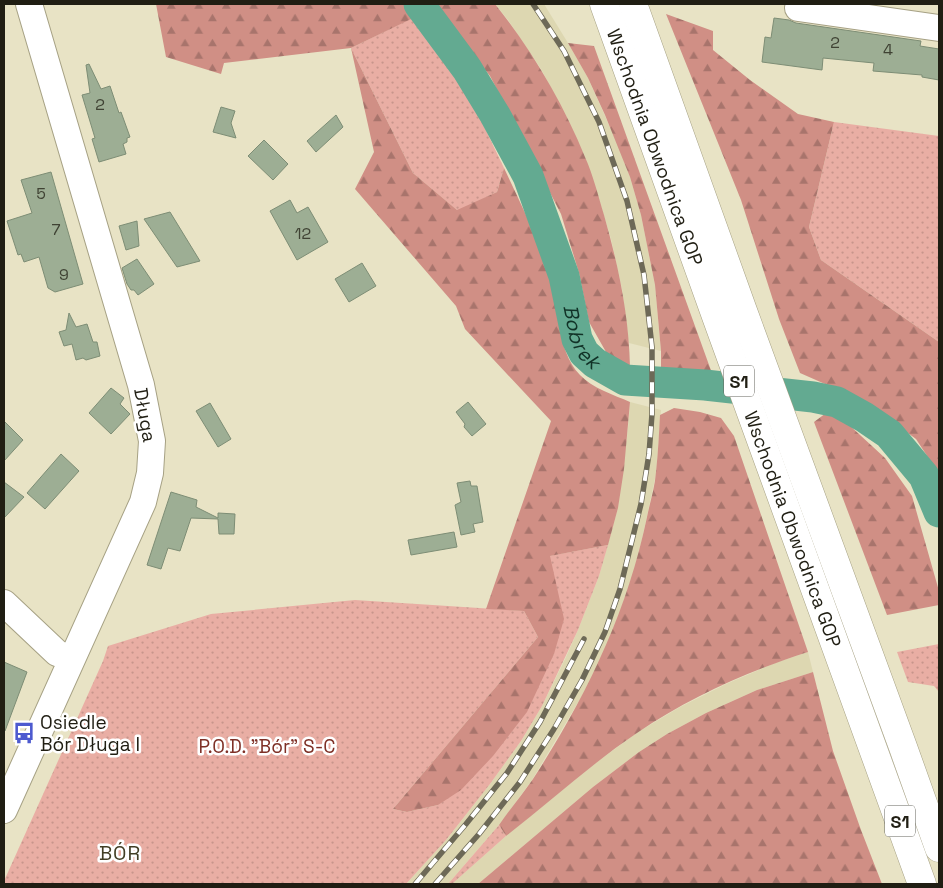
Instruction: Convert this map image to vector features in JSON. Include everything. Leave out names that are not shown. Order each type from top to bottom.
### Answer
[{"type":"highway","name":"Wschodnia Obwodnica GOP","points":[[604,4],[723,338],[922,884]]},
{"type":"highway","name":"Wschodnia Obwodnica GOP","points":[[633,4],[740,302],[904,747],[939,848]]},
{"type":"street","name":"Długa","points":[[4,810],[143,502],[150,473],[152,441],[141,385],[29,4]]},
{"type":"street","points":[[798,8],[939,28]]},
{"type":"street","points":[[4,603],[57,653],[72,659]]},
{"type":"shaded area","points":[[495,4],[544,4],[588,78],[618,145],[641,215],[655,285],[661,351],[629,343],[622,289],[611,239],[585,157],[541,69]]},
{"type":"shaded area","points":[[630,402],[661,410],[656,474],[634,571],[606,647],[589,684],[532,780],[499,825],[448,884],[406,884],[446,840],[521,741],[542,706],[566,657],[599,576],[618,508]]},
{"type":"shaded area","points":[[808,652],[813,672],[757,690],[706,713],[667,734],[639,752],[593,787],[478,884],[452,884],[506,836],[597,762],[638,732],[680,707],[726,684],[775,663]]},
{"type":"green space","points":[[156,4],[495,4],[521,39],[545,77],[567,117],[590,171],[604,215],[618,271],[625,309],[630,367],[610,359],[589,322],[579,273],[561,214],[490,76],[436,7],[351,48],[224,63],[221,74],[166,57]]},
{"type":"green space","points":[[666,14],[713,31],[713,50],[750,80],[798,114],[834,122],[809,227],[821,260],[939,342],[939,474],[916,439],[866,402],[800,373],[779,319],[741,200]]},
{"type":"green space","points":[[412,18],[456,75],[480,118],[504,168],[497,192],[458,211],[413,173],[351,48]]},
{"type":"green space","points":[[568,43],[594,46],[713,376],[661,372],[655,285],[641,215],[630,177],[605,115],[588,78]]},
{"type":"green space","points":[[351,48],[413,173],[457,210],[497,192],[504,168],[550,273],[562,340],[572,365],[591,384],[630,402],[624,469],[618,508],[608,545],[550,556],[564,619],[554,654],[527,712],[493,756],[461,790],[438,805],[407,812],[393,809],[538,637],[524,611],[486,609],[551,421],[465,329],[456,306],[355,189],[374,152]]},
{"type":"green space","points":[[834,122],[939,136],[939,342],[821,260],[809,227]]},
{"type":"green space","points":[[674,408],[721,418],[734,436],[808,652],[742,676],[657,720],[603,757],[506,836],[499,825],[533,779],[570,717],[587,685],[616,620],[639,552],[654,489],[660,415]]},
{"type":"green space","points":[[826,413],[847,423],[885,458],[912,496],[939,591],[939,605],[887,615],[814,422]]},
{"type":"green space","name":"P.O.D. \"Bór\" S-C","points":[[608,545],[599,576],[578,630],[542,706],[521,741],[490,784],[446,840],[406,884],[4,884],[108,646],[211,614],[355,600],[524,611],[538,637],[393,809],[407,812],[438,805],[554,654],[549,556]]},
{"type":"green space","points":[[939,644],[939,692],[934,686],[908,682],[897,652]]},
{"type":"green space","points":[[813,672],[833,751],[882,884],[478,884],[593,787],[639,752],[667,734],[706,713],[757,690]]},
{"type":"green space","points":[[499,825],[506,836],[452,884],[448,884]]},
{"type":"building","points":[[774,18],[796,23],[921,41],[920,46],[939,49],[939,80],[922,77],[922,75],[873,71],[874,63],[823,58],[822,70],[762,62],[765,37],[771,38]]},
{"type":"building","points":[[89,64],[101,89],[110,86],[130,137],[123,144],[126,154],[99,162],[92,139],[95,138],[82,95],[90,93],[86,65]]},
{"type":"building","points":[[221,107],[235,111],[231,123],[236,138],[213,132]]},
{"type":"building","points":[[336,115],[343,127],[316,152],[307,141]]},
{"type":"building","points":[[264,140],[288,164],[273,180],[248,156]]},
{"type":"building","points":[[51,172],[83,284],[55,292],[48,288],[39,257],[24,262],[21,254],[18,255],[7,221],[32,213],[21,180]]},
{"type":"building","points":[[290,200],[297,213],[308,207],[328,242],[297,260],[270,211]]},
{"type":"building","points":[[170,212],[200,261],[177,267],[144,219]]},
{"type":"building","points":[[137,221],[139,246],[126,250],[119,226]]},
{"type":"building","points":[[137,259],[154,284],[138,295],[127,284],[122,268]]},
{"type":"building","points":[[362,263],[376,286],[349,302],[335,279]]},
{"type":"building","points":[[69,313],[76,327],[87,324],[93,342],[97,342],[100,356],[86,360],[83,358],[76,360],[72,344],[64,346],[59,332],[66,330]]},
{"type":"building","points":[[111,388],[124,398],[120,404],[130,414],[111,434],[89,413]]},
{"type":"building","points":[[468,402],[486,424],[472,436],[464,427],[465,424],[456,412]]},
{"type":"building","points":[[210,403],[231,439],[218,447],[196,411]]},
{"type":"building","points":[[4,421],[23,440],[4,461]]},
{"type":"building","points":[[61,454],[79,471],[45,509],[27,493]]},
{"type":"building","points":[[470,481],[471,486],[477,486],[483,522],[473,524],[475,532],[461,535],[455,505],[461,502],[457,483]]},
{"type":"building","points":[[4,482],[24,497],[4,518]]},
{"type":"building","points":[[171,492],[197,500],[196,507],[218,518],[218,513],[235,514],[234,534],[219,534],[218,519],[191,518],[180,551],[168,548],[161,569],[147,565]]},
{"type":"building","points":[[454,532],[457,547],[411,555],[408,540]]},
{"type":"building","points":[[4,662],[27,672],[5,731],[4,730]]},
{"type":"waterway","name":"Bobrek","points":[[419,4],[467,69],[495,115],[528,176],[564,276],[577,339],[584,353],[595,363],[625,380],[705,385],[813,397],[837,402],[889,434],[924,476],[939,512]]},
{"type":"railway","points":[[435,884],[479,834],[520,782],[554,729],[582,680],[605,632],[620,589],[641,504],[649,454],[652,414],[652,347],[644,275],[627,201],[599,122],[564,51],[533,4]]},
{"type":"railway","points":[[415,884],[507,773],[540,722],[584,639]]},
{"type":"place","name":"Osiedle Bór Długa I","points":[[24,733]]},
{"type":"district","name":"BÓR","points":[[120,853]]}]
